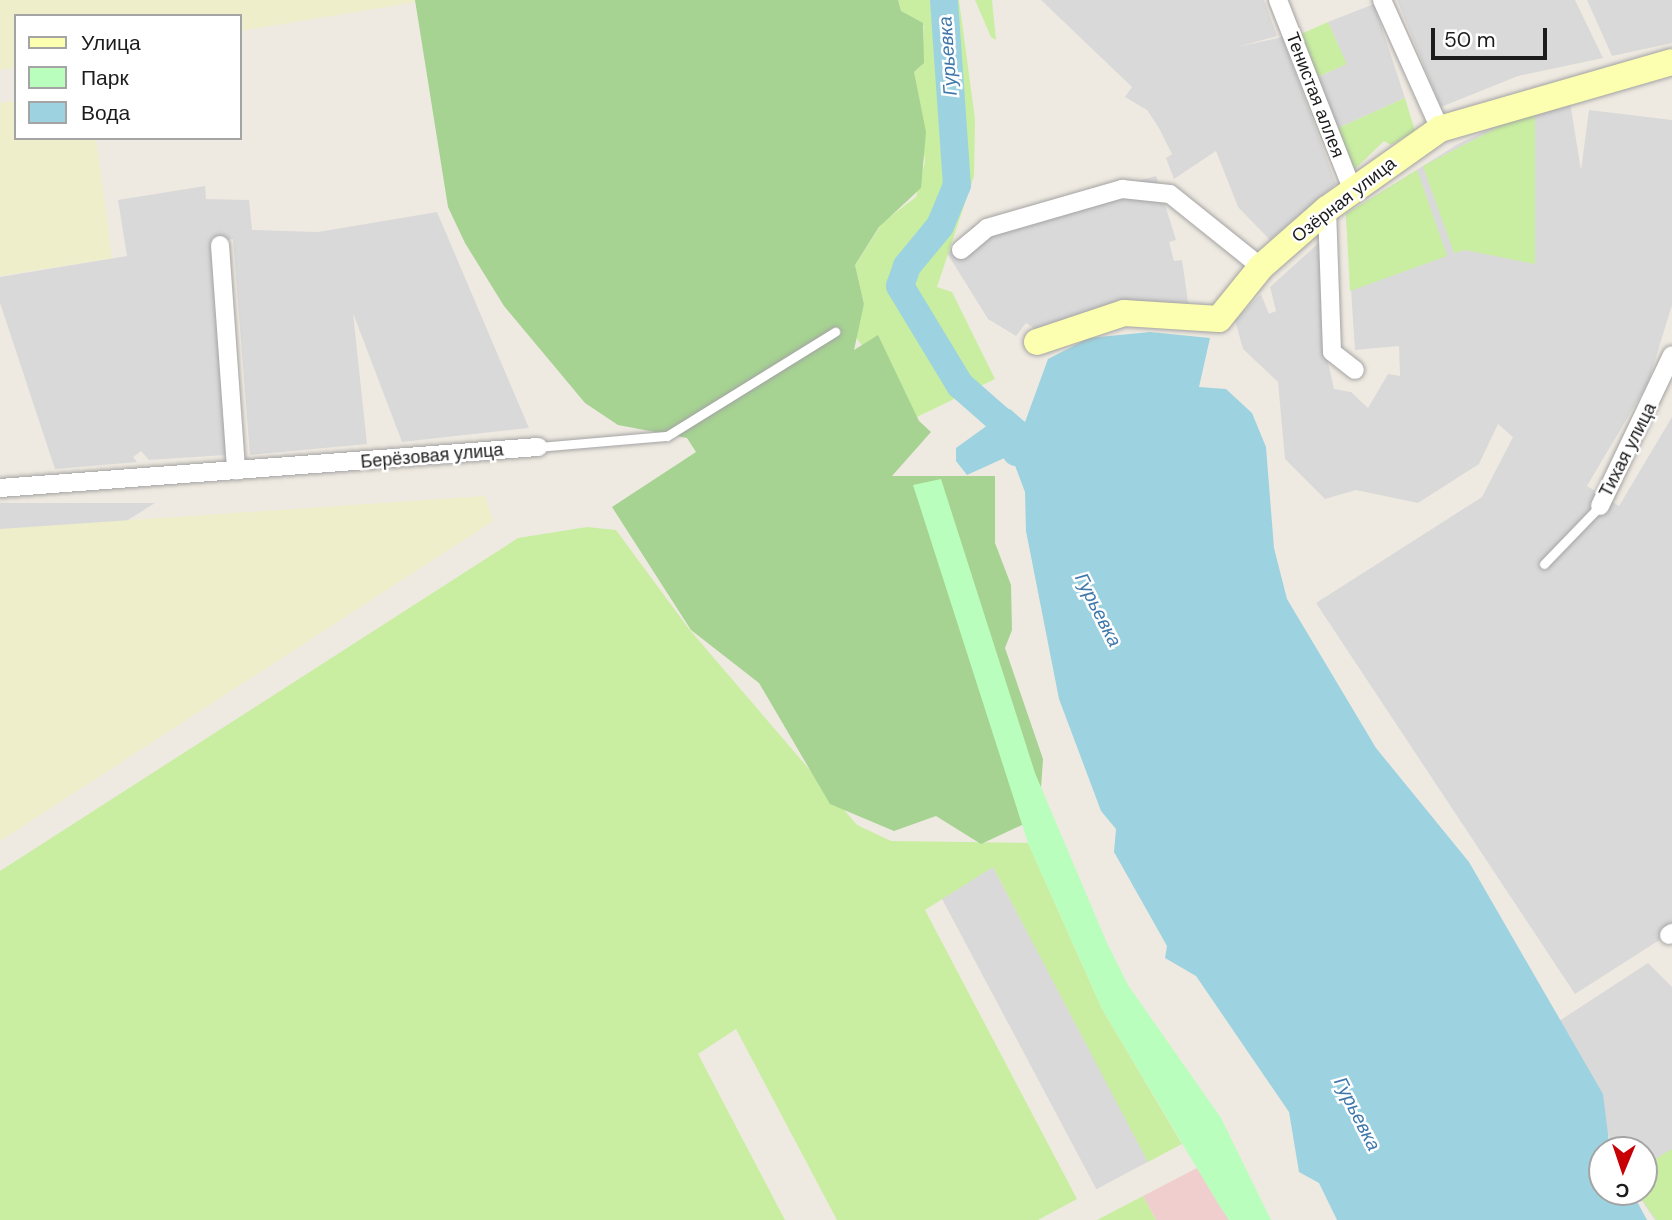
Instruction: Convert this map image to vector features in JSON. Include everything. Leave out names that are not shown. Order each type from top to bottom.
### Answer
[{"type":"street","name":"Тенистая аллея","points":[[1278,0],[1352,189]]},
{"type":"street","points":[[1382,0],[1440,129]]},
{"type":"street","name":"Озёрная улица","points":[[1037,342],[1124,313],[1219,319],[1261,267],[1326,209],[1440,129],[1672,62]]},
{"type":"street","points":[[961,250],[987,228],[1122,189],[1170,194],[1261,267]]},
{"type":"street","points":[[1326,209],[1332,352],[1355,370]]},
{"type":"street","points":[[219,245],[236,470]]},
{"type":"street","name":"Тихая улица","points":[[1600,506],[1672,355]]},
{"type":"street","name":"Берёзовая улица","points":[[0,488],[538,447]]},
{"type":"lane","name":"Берёзовая улица","points":[[538,447],[667,436],[835,332]]},
{"type":"lane","points":[[1544,564],[1600,506]]},
{"type":"shaded area","points":[[1041,0],[1264,0],[1277,36],[1237,47],[1282,37],[1336,184],[1270,240],[1238,207],[1216,151],[1174,179],[1166,158],[1172,154],[1159,128],[1147,110],[1125,97],[1132,87]]},
{"type":"shaded area","points":[[1397,0],[1575,0],[1603,58],[1518,76],[1441,107]]},
{"type":"shaded area","points":[[1587,0],[1672,0],[1672,43],[1612,56]]},
{"type":"shaded area","points":[[1374,4],[1405,98],[1336,129],[1316,78],[1346,64],[1328,22]]},
{"type":"shaded area","points":[[1570,102],[1581,170],[1589,110],[1672,120],[1672,305],[1648,383],[1587,486],[1619,506],[1672,417],[1672,932],[1575,994],[1316,603],[1482,497],[1513,437],[1498,424],[1479,464],[1418,503],[1356,490],[1325,499],[1285,459],[1278,382],[1243,349],[1235,320],[1261,294],[1269,314],[1276,311],[1270,287],[1322,240],[1327,358],[1334,389],[1351,392],[1368,408],[1388,374],[1400,376],[1399,346],[1355,350],[1346,214],[1458,144],[1539,105]]},
{"type":"shaded area","points":[[1156,176],[1176,240],[1169,242],[1174,261],[1182,260],[1190,315],[1038,331],[1026,323],[1016,336],[988,319],[947,253],[973,226]]},
{"type":"shaded area","points":[[205,186],[206,199],[249,200],[252,230],[318,232],[437,212],[529,428],[402,442],[353,313],[367,444],[250,455],[233,239],[211,243],[226,455],[149,460],[141,451],[133,457],[137,462],[55,469],[0,303],[0,277],[127,256],[118,200]]},
{"type":"shaded area","points":[[0,503],[155,503],[0,601]]},
{"type":"shaded area","points":[[993,867],[1149,1161],[1096,1189],[940,895]]},
{"type":"shaded area","points":[[1648,963],[1672,987],[1672,1220],[1655,1220],[1646,1206],[1658,1206],[1658,1136],[1609,1136],[1559,1021]]},
{"type":"shaded area","points":[[1197,1168],[1229,1220],[1156,1220],[1143,1196]]},
{"type":"green space","points":[[0,0],[416,2],[242,31],[242,14],[14,14],[14,67],[0,70]]},
{"type":"green space","points":[[415,0],[898,0],[901,11],[923,23],[924,63],[914,72],[926,132],[921,188],[879,227],[855,265],[864,304],[854,350],[878,335],[919,421],[931,432],[892,476],[995,476],[995,543],[1011,585],[1012,630],[1005,648],[1043,759],[1039,817],[981,844],[936,816],[894,831],[830,804],[759,683],[691,630],[612,507],[696,452],[687,438],[618,425],[585,403],[504,306],[465,243],[448,207]]},
{"type":"green space","points":[[898,0],[959,0],[975,119],[974,176],[937,287],[952,292],[995,379],[915,418],[855,336],[864,304],[855,265],[883,222],[916,197],[925,162],[914,72],[922,65],[924,26],[901,11]]},
{"type":"green space","points":[[975,0],[992,0],[996,40],[991,37]]},
{"type":"green space","points":[[1328,22],[1347,64],[1317,77],[1299,35]]},
{"type":"green space","points":[[1405,98],[1415,131],[1391,145],[1384,141],[1354,170],[1336,129]]},
{"type":"green space","points":[[14,101],[14,140],[96,140],[112,258],[0,276],[0,103]]},
{"type":"green space","points":[[1535,108],[1535,264],[1465,250],[1454,253],[1423,166]]},
{"type":"green space","points":[[1417,170],[1447,256],[1350,291],[1346,214]]},
{"type":"green space","points":[[941,479],[1035,773],[1107,943],[1128,985],[1221,1118],[1271,1220],[1229,1220],[1219,1205],[1102,1009],[1028,843],[913,485]]},
{"type":"green space","points":[[485,496],[493,521],[0,841],[0,529]]},
{"type":"green space","points":[[587,527],[616,530],[689,629],[857,825],[891,841],[1028,843],[1102,1009],[1182,1144],[1148,1162],[993,867],[925,910],[1077,1199],[1038,1220],[837,1220],[736,1029],[698,1054],[785,1220],[0,1220],[0,871],[518,538]]},
{"type":"green space","points":[[1672,1149],[1672,1220],[1656,1220],[1646,1206],[1658,1206],[1658,1158]]},
{"type":"green space","points":[[1143,1196],[1156,1220],[1097,1220]]},
{"type":"water","points":[[1150,332],[1210,338],[1199,387],[1226,389],[1252,413],[1266,447],[1274,548],[1287,599],[1376,748],[1469,862],[1603,1094],[1608,1136],[1588,1136],[1588,1206],[1640,1206],[1647,1220],[1337,1220],[1319,1183],[1299,1172],[1289,1112],[1196,976],[1165,958],[1167,946],[1114,852],[1116,829],[1101,811],[1059,699],[1026,531],[1025,492],[1011,455],[967,475],[956,461],[956,448],[1010,409],[1025,422],[1048,359],[1089,338]]},
{"type":"waterway","name":"Гурьевка","points":[[944,0],[957,185],[940,226],[907,266],[900,286],[960,385],[1000,420],[1016,452]]}]
